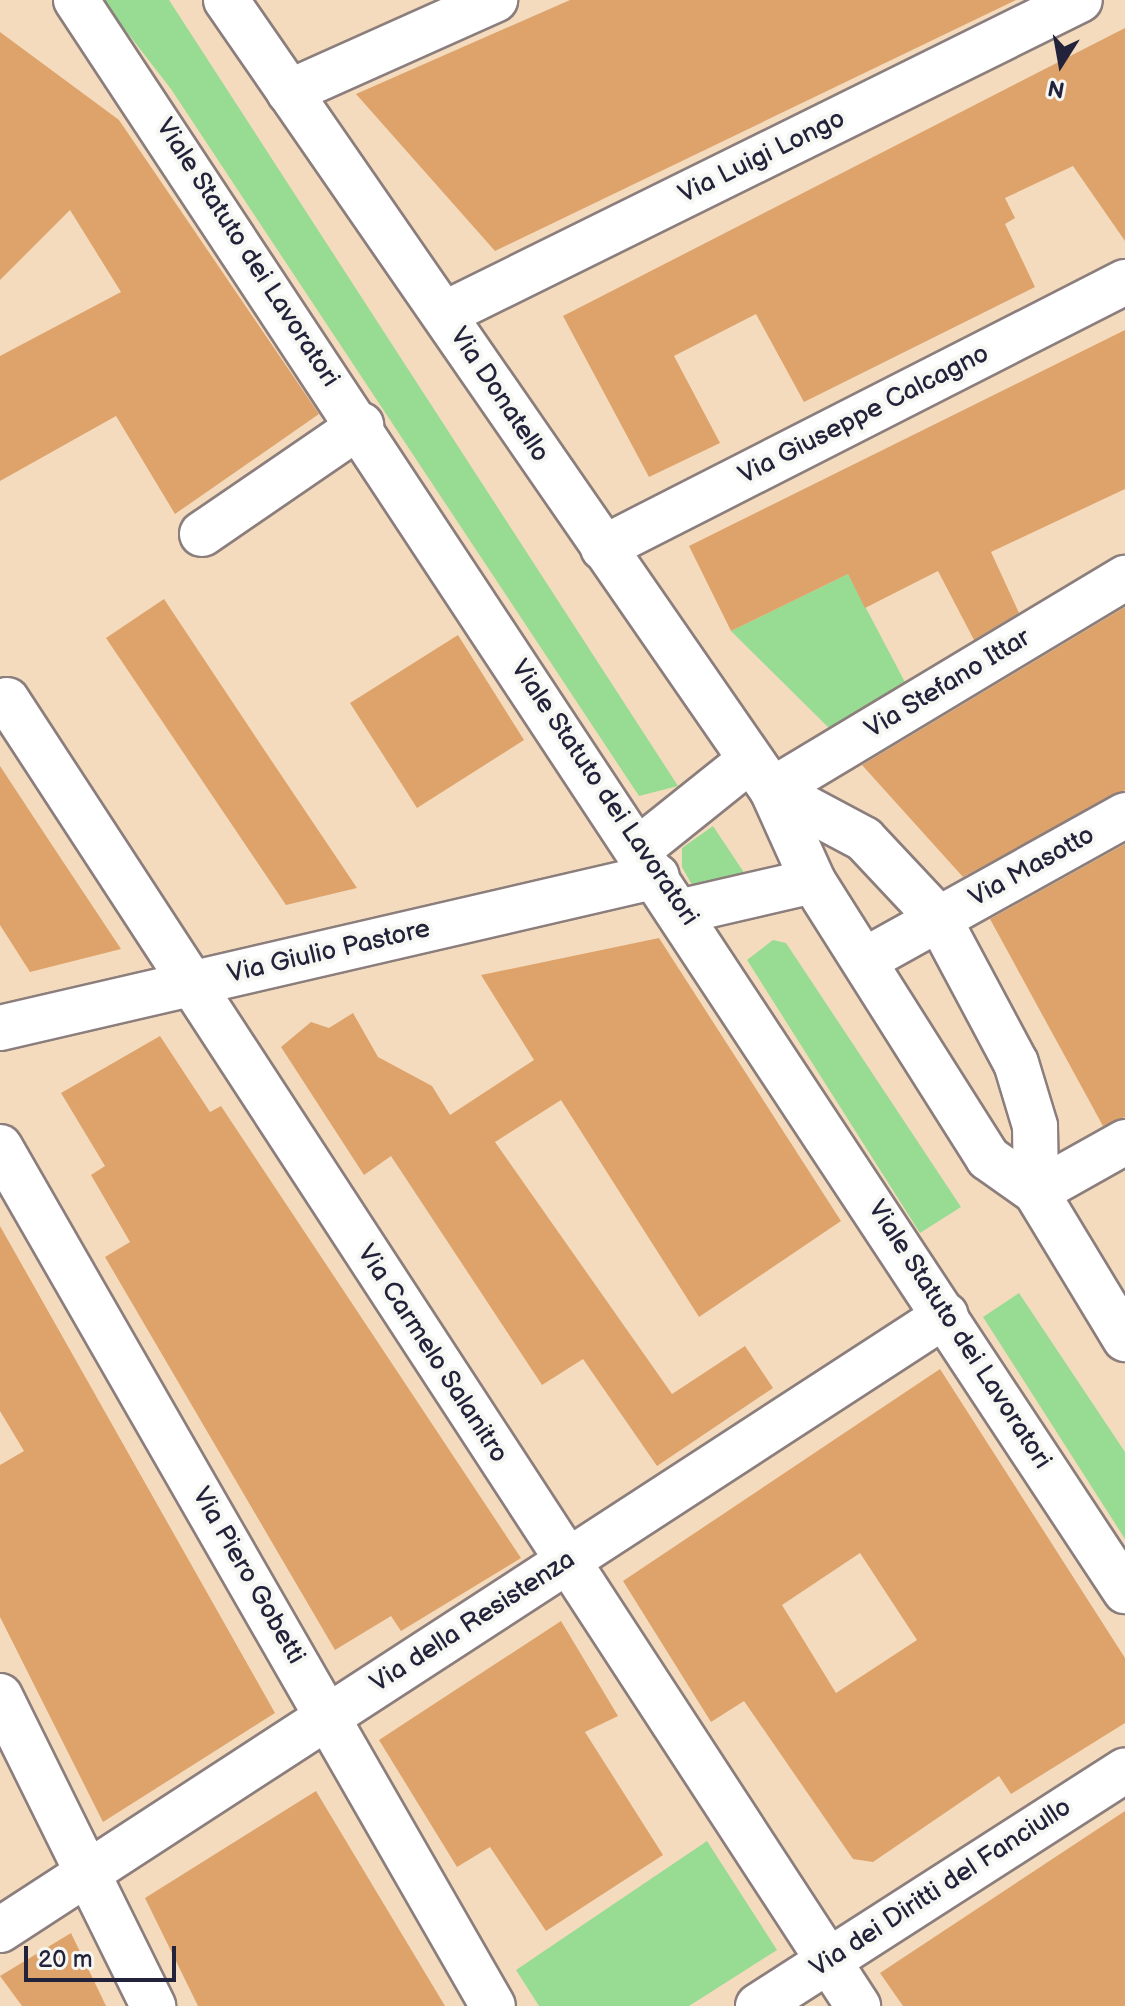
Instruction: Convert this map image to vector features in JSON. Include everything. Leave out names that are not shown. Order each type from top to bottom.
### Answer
[{"type":"street","name":"Viale Statuto dei Lavoratori","points":[[76,0],[361,425],[648,863],[683,911],[1125,1591]]},
{"type":"street","name":"Via Donatello","points":[[226,0],[760,776],[813,881],[988,1158],[1036,1192]]},
{"type":"street","points":[[289,92],[495,0]]},
{"type":"street","name":"Via Luigi Longo","points":[[444,314],[1080,0]]},
{"type":"street","name":"Via Giuseppe Calcagno","points":[[603,548],[1125,282]]},
{"type":"street","points":[[202,534],[361,425]]},
{"type":"street","name":"Via Stefano Ittar","points":[[648,863],[760,776],[1125,578]]},
{"type":"street","name":"Via Carmelo Salanitro","points":[[7,700],[189,985],[858,2006]]},
{"type":"street","points":[[760,776],[864,839],[939,919],[1016,1063],[1035,1126],[1036,1192],[1125,1339]]},
{"type":"street","name":"Via Masotto","points":[[865,960],[1125,815]]},
{"type":"street","name":"Via Giulio Pastore","points":[[0,1028],[189,985],[648,863]]},
{"type":"street","points":[[683,911],[813,881]]},
{"type":"street","points":[[1036,1192],[1125,1142]]},
{"type":"street","name":"Via Piero Gobetti","points":[[0,1147],[493,2006]]},
{"type":"street","name":"Via della Resistenza","points":[[0,1930],[946,1315]]},
{"type":"street","points":[[0,1696],[153,2006]]},
{"type":"street","name":"Via dei Diritti del Fanciullo","points":[[758,2006],[1125,1770]]},
{"type":"green space","points":[[102,0],[169,0],[678,786],[639,796],[171,89]]},
{"type":"green space","points":[[848,574],[907,686],[831,730],[731,631]]},
{"type":"green space","points":[[713,826],[747,877],[697,894],[682,867],[682,848]]},
{"type":"green space","points":[[773,940],[786,943],[961,1207],[920,1233],[747,960]]},
{"type":"green space","points":[[1019,1293],[1125,1452],[1125,1539],[983,1317]]},
{"type":"green space","points":[[707,1841],[777,1950],[689,2006],[539,2006],[516,1970]]},
{"type":"building","points":[[570,0],[1016,0],[495,251],[356,94]]},
{"type":"building","points":[[1125,28],[1125,241],[1073,166],[1005,198],[1015,218],[1005,224],[1035,287],[804,402],[756,314],[674,356],[720,443],[649,477],[563,316]]},
{"type":"building","points":[[0,32],[119,120],[319,414],[175,514],[116,416],[0,481],[0,356],[121,292],[70,210],[0,280]]},
{"type":"building","points":[[1125,330],[1125,489],[991,552],[1019,613],[974,640],[938,571],[865,608],[848,574],[731,631],[689,546]]},
{"type":"building","points":[[164,599],[357,888],[286,905],[106,638]]},
{"type":"building","points":[[1125,607],[1125,790],[963,877],[862,765]]},
{"type":"building","points":[[458,635],[524,740],[417,808],[350,703]]},
{"type":"building","points":[[0,766],[121,949],[30,972],[0,925]]},
{"type":"building","points":[[1125,844],[1125,1117],[1103,1126],[990,919]]},
{"type":"building","points":[[659,938],[841,1221],[699,1317],[561,1100],[495,1142],[672,1394],[745,1346],[773,1388],[657,1466],[583,1359],[542,1385],[391,1156],[364,1175],[281,1047],[311,1022],[329,1028],[353,1013],[378,1057],[432,1086],[450,1115],[534,1060],[481,975]]},
{"type":"building","points":[[160,1036],[210,1112],[221,1106],[521,1558],[401,1631],[391,1616],[335,1650],[105,1257],[130,1242],[91,1175],[105,1166],[61,1093]]},
{"type":"building","points":[[0,1226],[275,1713],[103,1822],[0,1617],[0,1465],[24,1451],[0,1411]]},
{"type":"building","points":[[940,1369],[1125,1658],[1125,1723],[1011,1794],[999,1776],[873,1862],[853,1859],[744,1701],[711,1722],[623,1581]],"holes":[[[860,1553],[917,1640],[836,1693],[782,1605]]]},
{"type":"building","points":[[561,1621],[618,1716],[585,1732],[663,1855],[546,1931],[490,1847],[457,1867],[379,1740]]},
{"type":"building","points":[[316,1791],[445,2006],[198,2006],[145,1898]]},
{"type":"building","points":[[1125,1811],[1125,2006],[903,2006],[880,1973]]},
{"type":"building","points":[[71,1933],[106,2006],[22,2006],[0,1976]]}]
